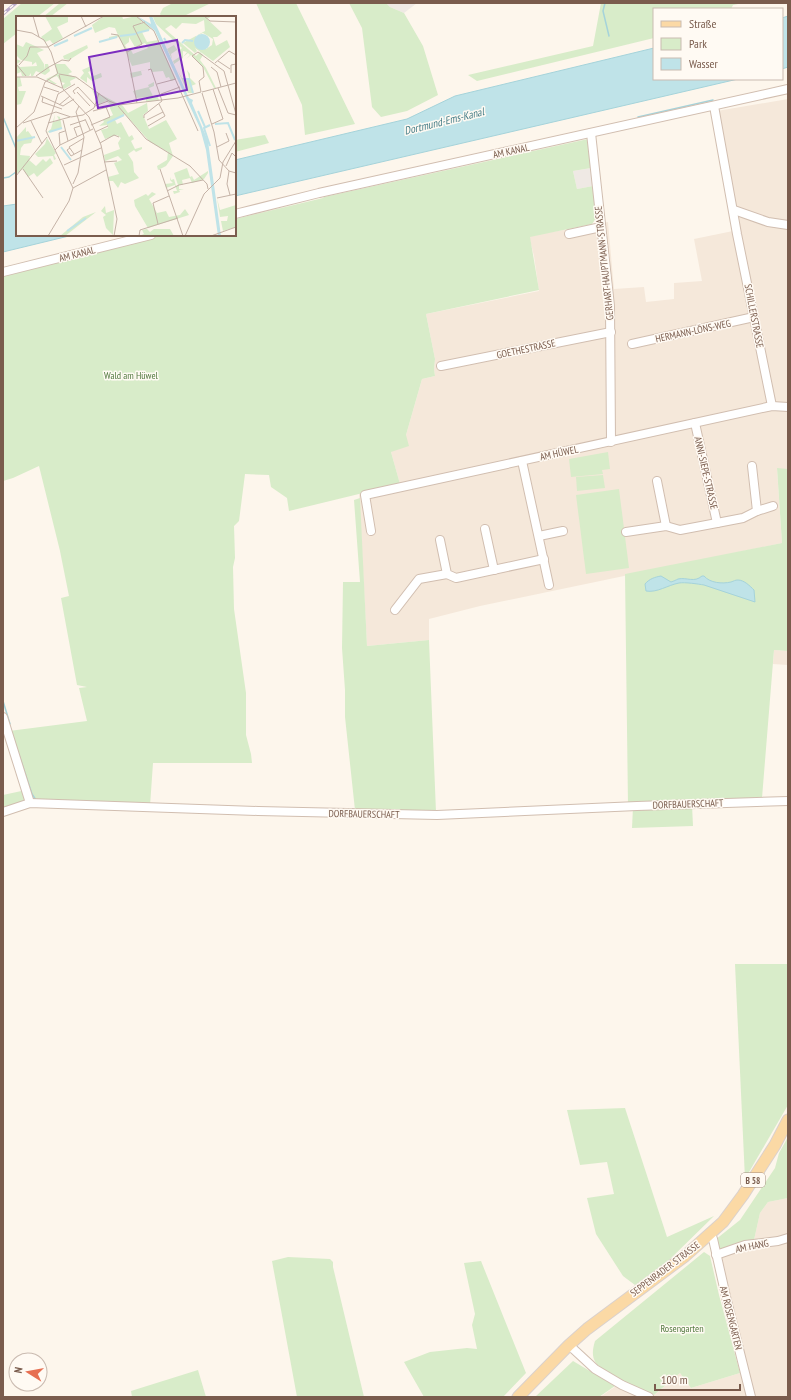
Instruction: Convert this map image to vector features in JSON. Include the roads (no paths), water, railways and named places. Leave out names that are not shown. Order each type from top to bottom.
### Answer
[{"type":"main road","name":"SEPPENRADER STRASSE","points":[[518,1397],[569,1345],[612,1309],[712,1236],[743,1195],[775,1145],[788,1121]]},
{"type":"street","name":"AM KANAL","points":[[236,214],[319,193],[788,89]]},
{"type":"street","points":[[714,106],[734,210],[768,222],[788,224]]},
{"type":"street","name":"GERHART-HAUPTMANN-STRASSE","points":[[591,133],[610,306],[611,442]]},
{"type":"street","name":"SCHILLERSTRASSE","points":[[734,210],[772,406]]},
{"type":"street","points":[[569,234],[601,227]]},
{"type":"street","name":"AM KANAL","points":[[3,272],[147,236]]},
{"type":"street","name":"HERMANN-LÖNS-WEG","points":[[632,344],[754,317]]},
{"type":"street","name":"GOETHESTRASSE","points":[[440,366],[611,332]]},
{"type":"street","name":"AM HÜWEL","points":[[371,531],[365,496],[772,406],[788,407]]},
{"type":"street","name":"ANNI-SIEPE-STRASSE","points":[[695,423],[717,524]]},
{"type":"street","points":[[522,461],[549,585]]},
{"type":"street","points":[[752,466],[757,511]]},
{"type":"street","points":[[658,481],[666,526]]},
{"type":"street","name":"ANNI-SIEPE-STRASSE","points":[[626,532],[666,526],[680,530],[717,524],[743,518],[757,511],[773,506]]},
{"type":"street","points":[[485,529],[494,570]]},
{"type":"street","points":[[539,536],[563,530]]},
{"type":"street","points":[[440,540],[447,574]]},
{"type":"street","points":[[395,610],[419,580],[447,574],[456,578],[544,559]]},
{"type":"street","points":[[3,716],[30,803],[3,812]]},
{"type":"street","name":"DORFBAUERSCHAFT","points":[[30,803],[437,816],[621,806],[788,800]]},
{"type":"street","name":"AM ROSENGARTEN","points":[[712,1236],[751,1397]]},
{"type":"street","name":"AM HANG","points":[[716,1255],[745,1245],[778,1241],[788,1238]]},
{"type":"street","points":[[569,1345],[595,1370],[622,1385],[649,1397]]},
{"type":"water","points":[[788,16],[788,67],[783,69],[783,18]]},
{"type":"water","name":"Dortmund-Ems-Kanal","points":[[653,48],[653,80],[734,80],[236,196],[236,160],[407,119],[455,96]]},
{"type":"water","points":[[16,204],[16,236],[69,236],[3,252],[3,206]]},
{"type":"water","points":[[661,576],[671,582],[678,579],[696,579],[702,576],[713,582],[720,583],[740,580],[754,590],[755,602],[704,585],[692,583],[679,583],[654,591],[646,591],[645,584],[647,582],[652,578]]},
{"type":"waterway","points":[[605,3],[603,11],[609,36]]},
{"type":"waterway","points":[[638,117],[713,100]]},
{"type":"waterway","points":[[3,117],[16,149]]},
{"type":"waterway","points":[[3,178],[9,177],[16,172]]},
{"type":"waterway","points":[[3,701],[10,724]]},
{"type":"waterway","points":[[12,734],[32,794],[36,800]]},
{"type":"railway","points":[[3,14],[16,3]]},
{"type":"park label","name":"Wald am Hüwel","points":[[131,375]]},
{"type":"park label","name":"Rosengarten","points":[[682,1328]]}]
